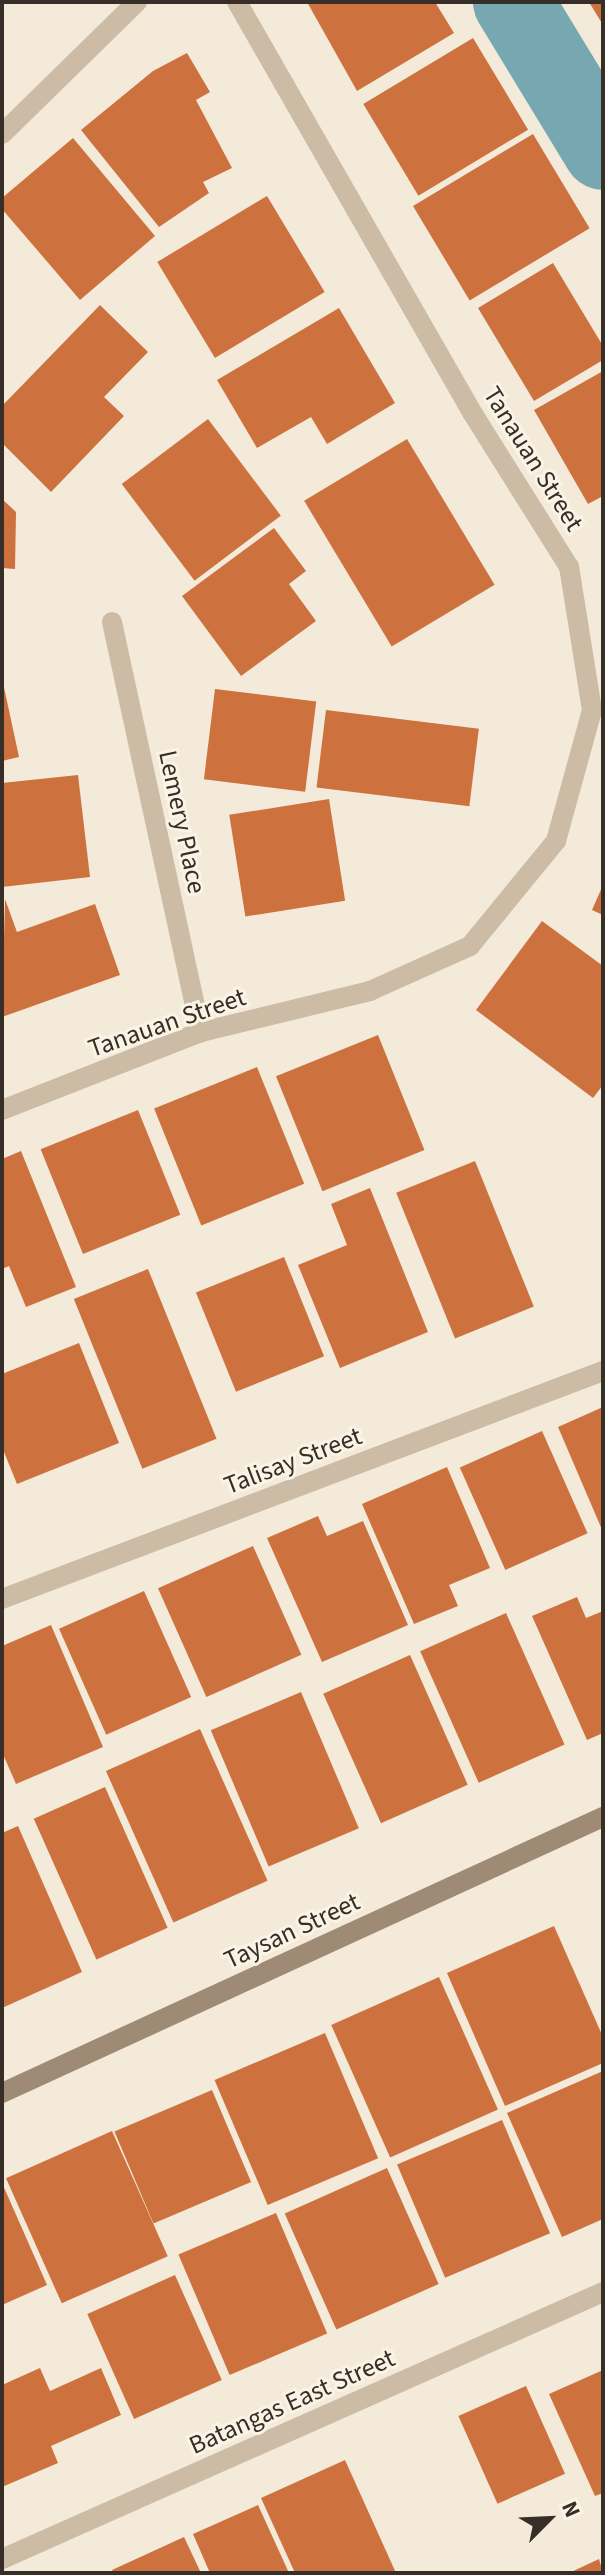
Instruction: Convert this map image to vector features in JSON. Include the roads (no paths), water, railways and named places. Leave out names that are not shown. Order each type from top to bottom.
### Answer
[{"type":"street","points":[[2,134],[137,2]]},
{"type":"street","name":"Tanauan Street","points":[[2,1110],[201,1032],[370,991],[470,946],[556,841],[592,710],[569,567],[473,414],[237,2]]},
{"type":"street","name":"Lemery Place","points":[[112,622],[201,1032]]},
{"type":"street","name":"Talisay Street","points":[[2,1599],[603,1371]]},
{"type":"street","name":"Taysan Street","points":[[2,2093],[603,1817]]},
{"type":"street","name":"Batangas East Street","points":[[2,2559],[603,2292]]},
{"type":"waterway","points":[[513,2],[603,150]]}]
